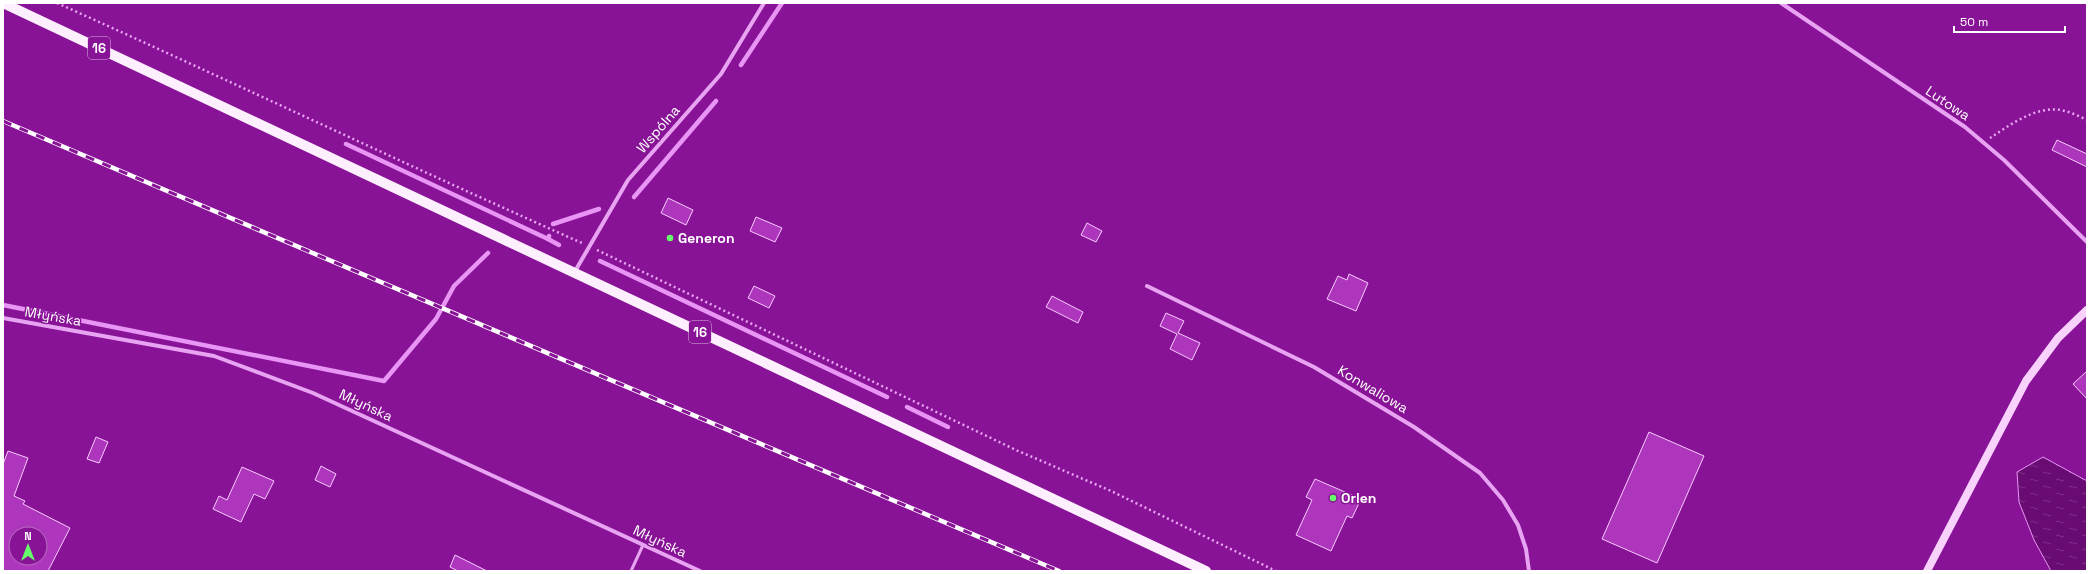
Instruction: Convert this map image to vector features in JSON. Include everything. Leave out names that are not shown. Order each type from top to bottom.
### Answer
[{"type":"main road","name":"16","points":[[3,3],[1206,571]]},
{"type":"main road","points":[[1927,571],[2026,381],[2058,338],[2087,310]]},
{"type":"street","name":"Wspólna","points":[[574,273],[628,180],[721,74],[764,3]]},
{"type":"street","name":"Lutowa","points":[[1781,3],[1965,127],[1983,142],[2087,242]]},
{"type":"street","name":"Konwaliowa","points":[[1147,286],[1314,367],[1414,426],[1480,473],[1503,500],[1518,525],[1526,549],[1529,571]]},
{"type":"street","name":"Młyńska","points":[[3,318],[214,356],[313,393],[700,571]]},
{"type":"lane","points":[[631,571],[643,545]]},
{"type":"path","points":[[57,3],[222,77],[471,194],[589,246],[1016,450],[1111,490],[1276,571]]},
{"type":"path","points":[[1983,142],[2012,124],[2038,112],[2060,110],[2087,120]]},
{"type":"water","points":[[2043,457],[2087,481],[2087,571],[2051,571],[2034,540],[2019,502],[2017,472]]},
{"type":"building","points":[[2057,140],[2087,154],[2087,167],[2052,150]]},
{"type":"building","points":[[668,198],[693,210],[686,225],[661,213]]},
{"type":"building","points":[[756,217],[782,228],[775,242],[750,231]]},
{"type":"building","points":[[1087,223],[1102,231],[1096,242],[1081,235]]},
{"type":"building","points":[[1349,274],[1368,283],[1356,311],[1327,299],[1338,276],[1347,280]]},
{"type":"building","points":[[754,286],[775,296],[769,308],[748,298]]},
{"type":"building","points":[[1052,296],[1083,312],[1078,323],[1046,307]]},
{"type":"building","points":[[1166,313],[1184,321],[1178,333],[1200,343],[1192,360],[1170,349],[1177,334],[1160,326]]},
{"type":"building","points":[[2087,371],[2087,399],[2073,384]]},
{"type":"building","points":[[1649,432],[1704,456],[1657,563],[1602,539]]},
{"type":"building","points":[[96,437],[108,442],[99,463],[87,459]]},
{"type":"building","points":[[8,451],[28,458],[14,496],[25,501],[23,504],[70,528],[48,571],[3,571],[3,464]]},
{"type":"building","points":[[321,466],[336,474],[330,487],[315,480]]},
{"type":"building","points":[[242,467],[274,481],[265,499],[254,494],[241,522],[213,509],[219,496],[227,500]]},
{"type":"building","points":[[1315,479],[1361,499],[1352,518],[1347,516],[1331,551],[1296,535],[1312,500],[1306,497]]},
{"type":"building","points":[[455,555],[487,571],[458,571],[450,567]]},
{"type":"waterway","points":[[741,65],[782,3]]},
{"type":"waterway","points":[[634,197],[716,101]]},
{"type":"waterway","points":[[346,144],[548,239],[549,236]]},
{"type":"waterway","points":[[553,224],[599,209]]},
{"type":"waterway","points":[[548,239],[559,245]]},
{"type":"waterway","points":[[3,305],[384,381],[436,319],[454,286],[488,253]]},
{"type":"waterway","points":[[600,261],[887,397]]},
{"type":"waterway","points":[[907,407],[948,427]]},
{"type":"railway","points":[[3,121],[1059,571]]},
{"type":"place","name":"Generon","points":[[670,238]]},
{"type":"place","name":"Orlen","points":[[1333,498]]}]
